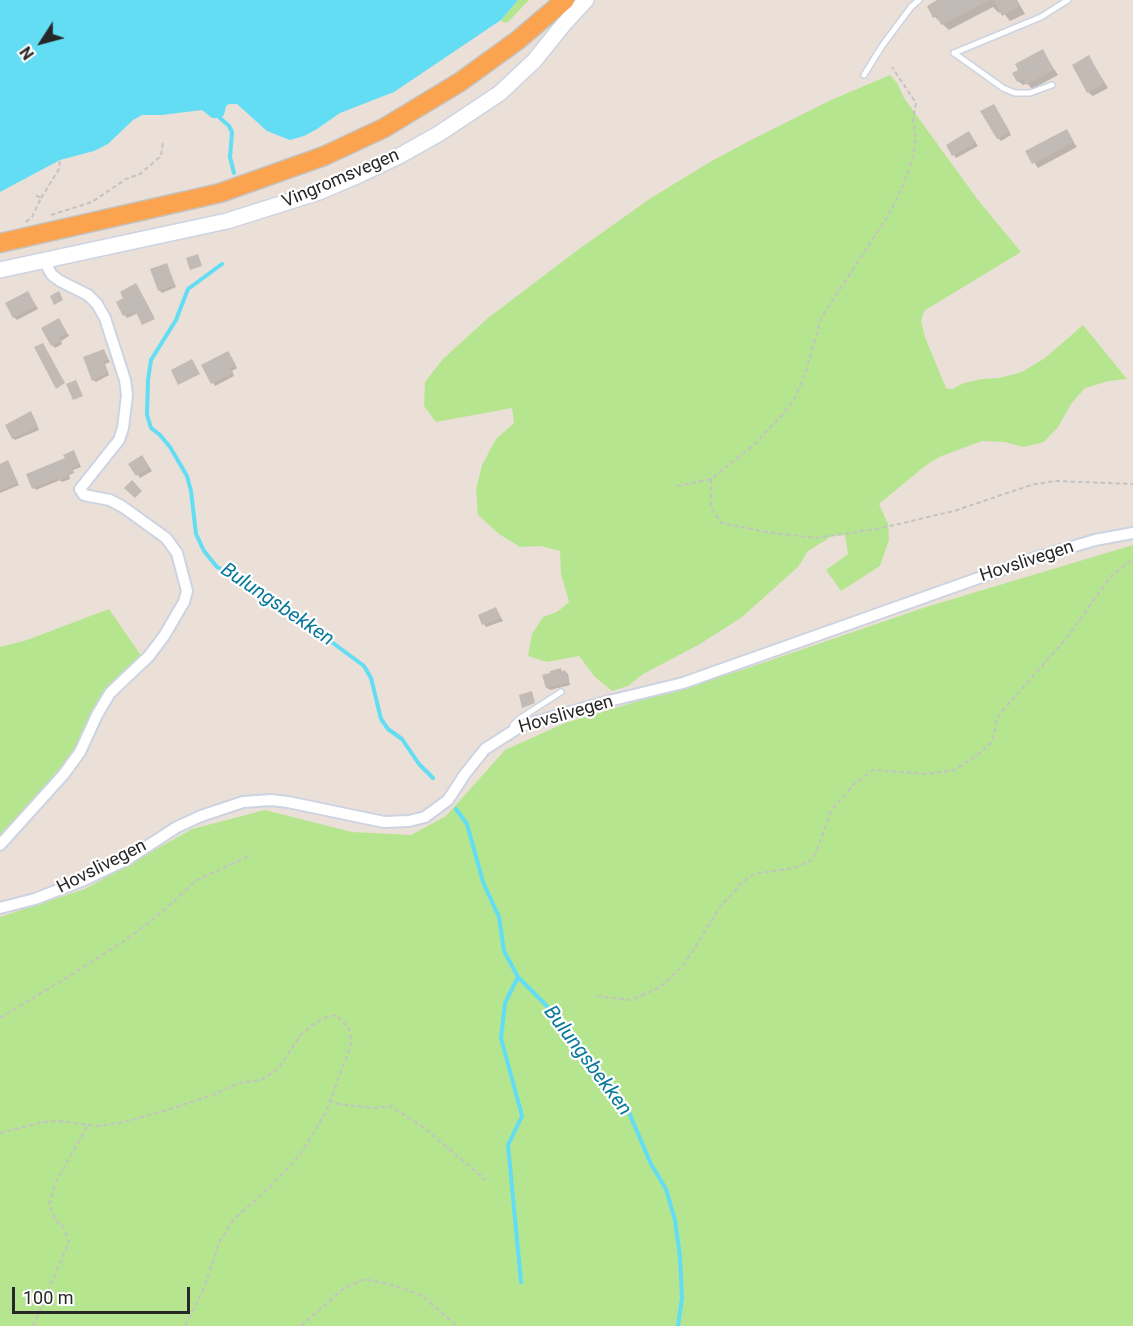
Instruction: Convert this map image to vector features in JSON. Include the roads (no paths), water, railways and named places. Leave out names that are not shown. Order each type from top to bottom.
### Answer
[{"type":"highway","points":[[0,243],[220,193],[324,156],[384,128],[460,82],[518,40],[565,0]]},
{"type":"main road","name":"Vingromsvegen","points":[[0,270],[227,221],[319,192],[401,155],[440,133],[500,93],[534,62],[568,18],[586,0]]},
{"type":"street","points":[[0,845],[75,759],[111,693],[149,656],[181,608],[187,591],[177,552],[166,538],[123,507],[110,500],[84,495],[80,489],[119,440],[123,428],[127,395],[125,380],[105,318],[97,304],[88,295],[52,275],[44,261]]},
{"type":"street","name":"Hovslivegen","points":[[0,908],[34,899],[84,880],[126,860],[177,827],[243,802],[271,800],[288,802],[384,822],[409,821],[425,817],[448,800],[484,749],[512,730],[560,714],[683,683],[1035,558],[1095,540],[1133,532]]},
{"type":"lane","points":[[864,75],[882,45],[919,0]]},
{"type":"lane","points":[[1052,85],[1029,93],[1014,93],[1003,88],[954,53],[1041,17],[1068,0]]},
{"type":"lane","points":[[512,730],[519,718],[561,692]]},
{"type":"water","points":[[0,0],[518,0],[501,20],[394,92],[340,113],[304,136],[290,140],[267,131],[237,104],[226,106],[224,115],[220,118],[212,118],[202,110],[142,115],[133,120],[108,144],[94,151],[60,160],[0,192]]},
{"type":"waterway","name":"Bulungsbekken","points":[[220,118],[232,132],[230,157],[234,173]]},
{"type":"waterway","name":"Bulungsbekken","points":[[222,264],[188,289],[176,320],[151,360],[147,415],[151,428],[170,447],[187,476],[196,534],[204,551],[217,567],[267,594],[364,666],[371,678],[381,719],[388,729],[402,739],[419,764],[433,778]]},
{"type":"waterway","name":"Bulungsbekken","points":[[456,809],[467,824],[483,882],[499,917],[504,951],[518,977],[545,1004],[602,1083],[627,1108],[651,1164],[666,1189],[675,1220],[680,1257],[682,1298],[678,1326]]},
{"type":"waterway","points":[[518,977],[505,1003],[501,1038],[522,1116],[508,1145],[521,1282]]}]
